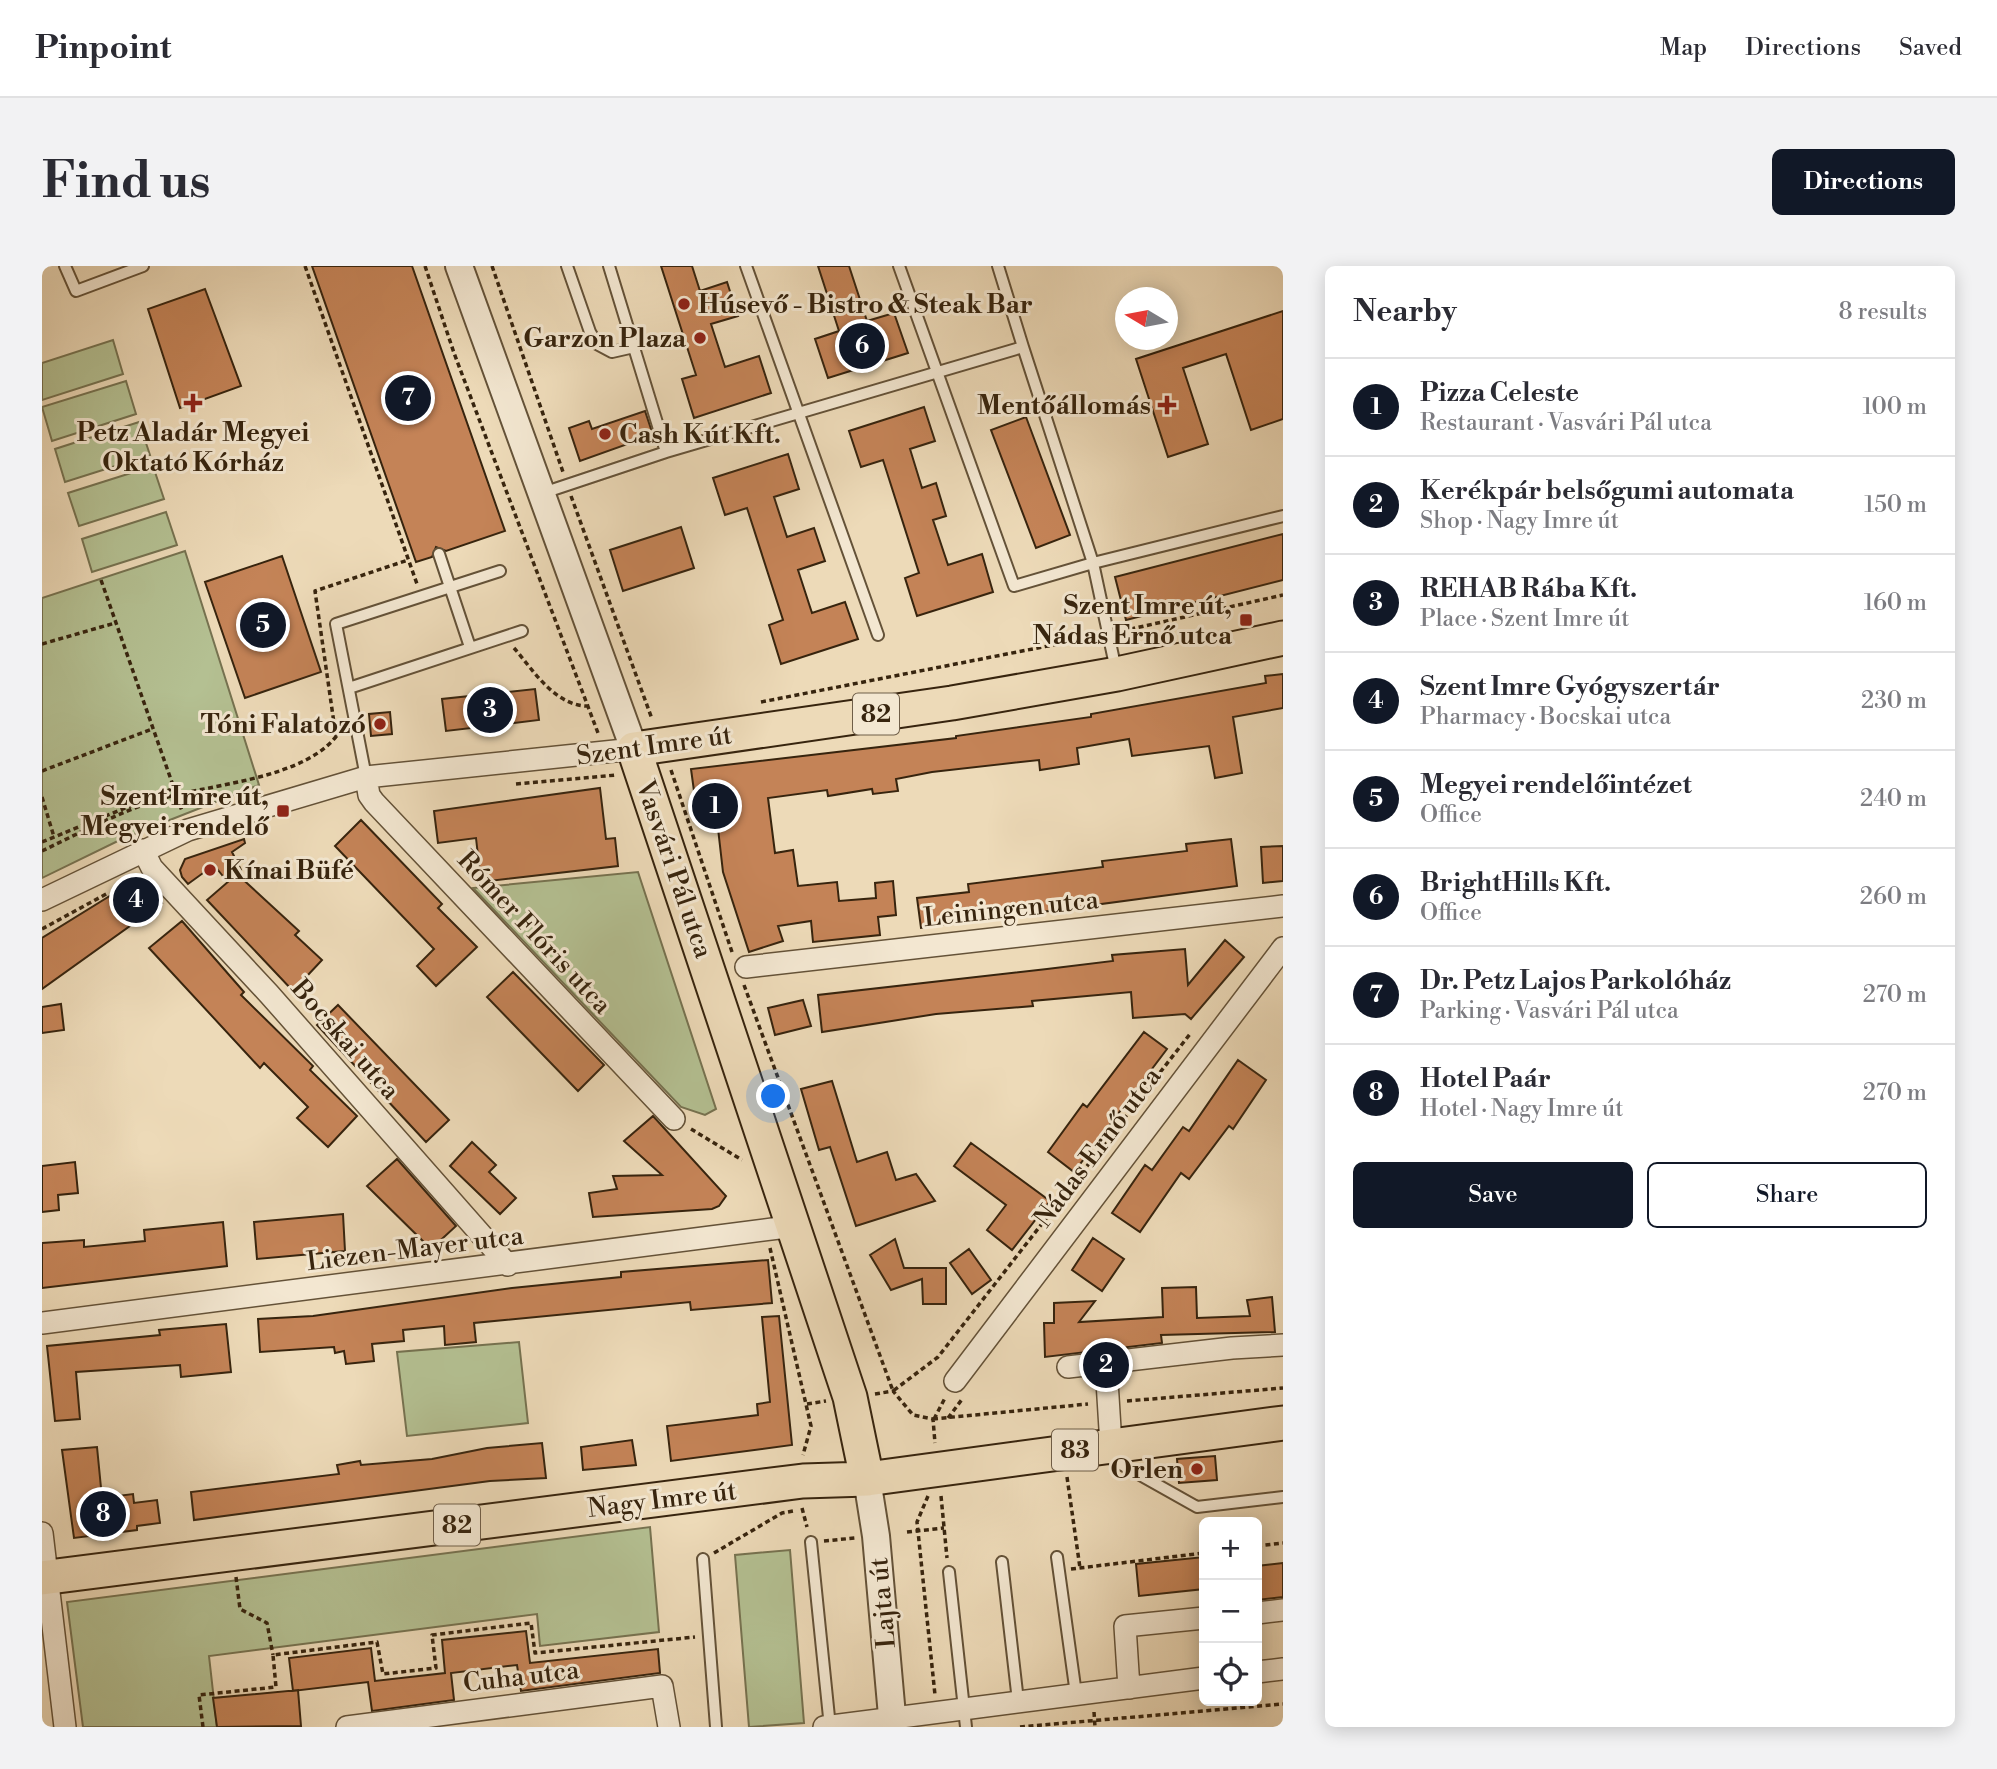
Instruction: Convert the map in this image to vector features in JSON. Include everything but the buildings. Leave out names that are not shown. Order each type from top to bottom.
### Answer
[{"type":"main road","name":"Szent Imre út","points":[[639,743],[952,703],[1117,674],[1283,638]]},
{"type":"main road","name":"Vasvári Pál utca","points":[[639,743],[780,1228],[850,1397],[867,1479]]},
{"type":"main road","name":"Nagy Imre út","points":[[45,1577],[803,1481],[867,1479],[1087,1453],[1283,1423]]},
{"type":"street","name":"Vasvári Pál utca","points":[[459,266],[639,743]]},
{"type":"street","name":"Szent Imre út","points":[[42,900],[188,830],[366,777],[639,743]]},
{"type":"street","name":"Rómer Flóris utca","points":[[366,777],[369,795],[374,802],[674,1119]]},
{"type":"street","name":"Bocskai utca","points":[[143,850],[152,868],[269,993],[508,1265]]},
{"type":"street","name":"Leiningen utca","points":[[742,972],[1283,906]]},
{"type":"street","name":"Nádas Ernő utca","points":[[955,1381],[1283,948]]},
{"type":"street","name":"Liezen-Mayer utca","points":[[42,1323],[780,1228]]},
{"type":"street","points":[[1068,1367],[1106,1365],[1232,1348],[1283,1345]]},
{"type":"street","points":[[1087,1453],[1106,1365]]},
{"type":"street","name":"Lajta út","points":[[867,1479],[876,1536],[892,1722]]},
{"type":"street","points":[[42,1533],[45,1577],[65,1727]]},
{"type":"street","points":[[1262,1612],[1283,1610]]},
{"type":"street","points":[[1129,1688],[1125,1626],[1199,1619]]},
{"type":"street","points":[[1262,1671],[1283,1669]]},
{"type":"street","points":[[824,1727],[892,1722],[937,1712],[965,1718],[1018,1701],[1199,1679]]},
{"type":"street","name":"Cuha utca","points":[[347,1727],[662,1686],[669,1727]]},
{"type":"lane","points":[[65,266],[76,291],[143,266]]},
{"type":"lane","points":[[567,266],[590,332],[597,344],[612,352],[634,347]]},
{"type":"lane","points":[[609,266],[666,452]]},
{"type":"lane","points":[[746,266],[878,635]]},
{"type":"lane","points":[[899,266],[1014,586],[1093,563],[1283,516]]},
{"type":"lane","points":[[998,266],[1093,563],[1117,674]]},
{"type":"lane","points":[[543,493],[666,452],[799,415],[1023,346]]},
{"type":"lane","points":[[439,554],[470,647]]},
{"type":"lane","points":[[366,777],[336,624],[500,571]]},
{"type":"lane","points":[[349,688],[522,631]]},
{"type":"lane","points":[[1087,1453],[1139,1472],[1197,1507],[1283,1497]]},
{"type":"lane","points":[[811,1542],[830,1727]]},
{"type":"lane","points":[[1057,1557],[1076,1694]]},
{"type":"lane","points":[[703,1559],[716,1727]]},
{"type":"lane","points":[[1002,1562],[1018,1701]]},
{"type":"lane","points":[[949,1572],[965,1718]]},
{"type":"path","points":[[305,266],[421,596]]},
{"type":"path","points":[[425,266],[468,391],[590,706],[639,743],[742,972],[893,1391],[913,1415],[933,1419]]},
{"type":"path","points":[[101,580],[188,830]]},
{"type":"path","points":[[748,705],[1109,634],[1283,596]]},
{"type":"path","points":[[42,644],[115,623]]},
{"type":"path","points":[[505,637],[551,691],[578,706],[590,706]]},
{"type":"path","points":[[505,785],[614,776],[639,743],[644,693]]},
{"type":"path","points":[[42,851],[150,802],[176,794],[251,780],[324,751],[336,739],[352,711]]},
{"type":"path","points":[[42,771],[152,729]]},
{"type":"path","points":[[614,776],[616,783]]},
{"type":"path","points":[[42,842],[174,788]]},
{"type":"path","points":[[42,797],[54,837]]},
{"type":"path","points":[[42,929],[116,888]]},
{"type":"path","points":[[879,1393],[893,1391],[937,1357],[1197,1025]]},
{"type":"path","points":[[674,1119],[743,1160]]},
{"type":"path","points":[[738,1147],[746,1171]]},
{"type":"path","points":[[780,1228],[811,1426],[803,1448]]},
{"type":"path","points":[[934,1427],[933,1419],[955,1381]]},
{"type":"path","points":[[807,1404],[820,1401]]},
{"type":"path","points":[[1080,1568],[1087,1453]]},
{"type":"path","points":[[939,1484],[949,1572]]},
{"type":"path","points":[[703,1559],[782,1513],[802,1508],[811,1542],[855,1538]]},
{"type":"path","points":[[907,1532],[944,1528]]},
{"type":"path","points":[[919,1542],[937,1712]]},
{"type":"path","points":[[1262,1545],[1283,1543]]},
{"type":"path","points":[[203,1727],[200,1695],[276,1687],[267,1623],[240,1609],[232,1553]]},
{"type":"path","points":[[1059,1571],[1199,1554]]},
{"type":"path","points":[[273,1655],[377,1642],[383,1674],[436,1668],[432,1634],[531,1623],[535,1653],[709,1635]]},
{"type":"path","points":[[1020,1727],[1283,1704]]},
{"type":"green space","points":[[113,340],[123,374],[42,400],[42,363]]},
{"type":"green space","points":[[126,381],[136,414],[52,441],[42,407]]},
{"type":"green space","points":[[139,422],[150,455],[65,482],[55,449]]},
{"type":"green space","points":[[153,466],[164,499],[79,526],[68,493]]},
{"type":"green space","points":[[166,512],[177,545],[92,572],[82,539]]},
{"type":"green space","points":[[185,551],[259,785],[124,838],[42,878],[42,598]]},
{"type":"green space","points":[[638,872],[716,1109],[705,1115],[681,1107],[473,888]]},
{"type":"green space","points":[[519,1342],[528,1423],[407,1436],[397,1352]]},
{"type":"green space","points":[[650,1527],[659,1632],[540,1646],[537,1614],[209,1656],[217,1727],[83,1727],[67,1602]]},
{"type":"green space","points":[[790,1550],[804,1723],[749,1727],[735,1555]]},
{"type":"place","name":"Húsevő - Bistro & Steak Bar","points":[[684,304]]},
{"type":"place","name":"Garzon Plaza","points":[[700,338]]},
{"type":"place","name":"BrightHills Kft.","points":[[862,346]]},
{"type":"place","name":"Dr. Petz Lajos Parkolóház","points":[[408,398]]},
{"type":"place","name":"Petz Aladár Megyei Oktató Kórház","points":[[193,403]]},
{"type":"place","name":"Mentőállomás","points":[[1167,405]]},
{"type":"place","name":"Cash Kút Kft.","points":[[605,434]]},
{"type":"place","name":"Szent Imre út, Nádas Ernő utca","points":[[1246,620]]},
{"type":"place","name":"Megyei rendelőintézet","points":[[263,625]]},
{"type":"place","name":"REHAB Rába Kft.","points":[[490,710]]},
{"type":"place","name":"Tóni Falatozó","points":[[380,724]]},
{"type":"place","name":"Pizza Celeste","points":[[715,806]]},
{"type":"place","name":"Szent Imre út, Megyei rendelő","points":[[283,811]]},
{"type":"place","name":"Kínai Büfé","points":[[210,870]]},
{"type":"place","name":"Szent Imre Gyógyszertár","points":[[136,900]]},
{"type":"place","name":"Kerékpár belsőgumi automata","points":[[1106,1365]]},
{"type":"place","name":"Orlen","points":[[1197,1469]]},
{"type":"place","name":"Hotel Paár","points":[[103,1514]]}]
